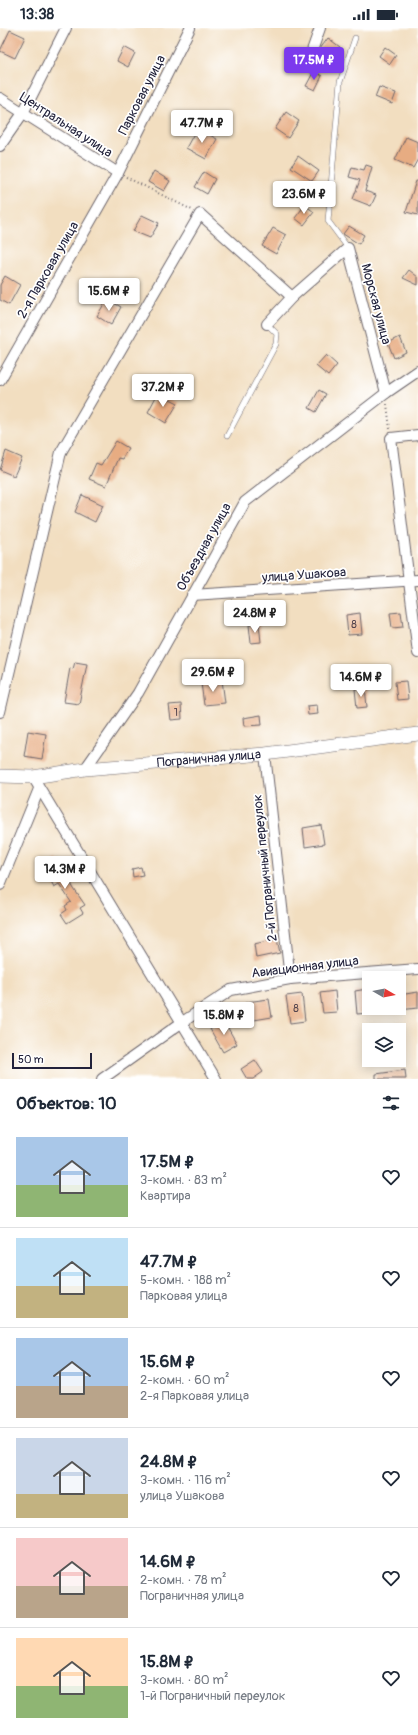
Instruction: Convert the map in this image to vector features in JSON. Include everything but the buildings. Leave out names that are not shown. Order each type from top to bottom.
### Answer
[{"type":"street","points":[[0,146],[23,113],[66,28]]},
{"type":"street","name":"Парковая улица","points":[[118,173],[190,28]]},
{"type":"street","points":[[308,62],[320,28]]},
{"type":"street","name":"Центральная улица","points":[[0,98],[118,173]]},
{"type":"street","name":"2-я Парковая улица","points":[[0,380],[118,173]]},
{"type":"street","points":[[0,712],[61,452],[200,214],[292,297]]},
{"type":"street","points":[[266,324],[292,297],[348,248]]},
{"type":"street","name":"Морская улица","points":[[348,248],[386,393]]},
{"type":"street","name":"Объездная улица","points":[[85,769],[138,693],[244,502],[386,393],[418,371]]},
{"type":"street","points":[[418,435],[391,438],[414,580],[418,653]]},
{"type":"street","name":"улица Ушакова","points":[[192,595],[414,580]]},
{"type":"street","name":"Пограничная улица","points":[[0,776],[33,777],[85,769],[265,754],[418,734]]},
{"type":"street","name":"2-й Пограничный переулок","points":[[265,754],[290,979]]},
{"type":"street","points":[[33,777],[180,1023],[216,1079]]},
{"type":"street","points":[[0,885],[39,789]]},
{"type":"street","name":"Авиационная улица","points":[[102,1079],[180,1023],[231,990],[290,979],[418,969]]},
{"type":"lane","points":[[348,248],[328,221],[340,82],[354,38]]},
{"type":"lane","points":[[227,436],[276,344],[277,334],[266,324]]},
{"type":"path","points":[[118,173],[200,214]]},
{"type":"path","points":[[386,393],[391,438]]}]
